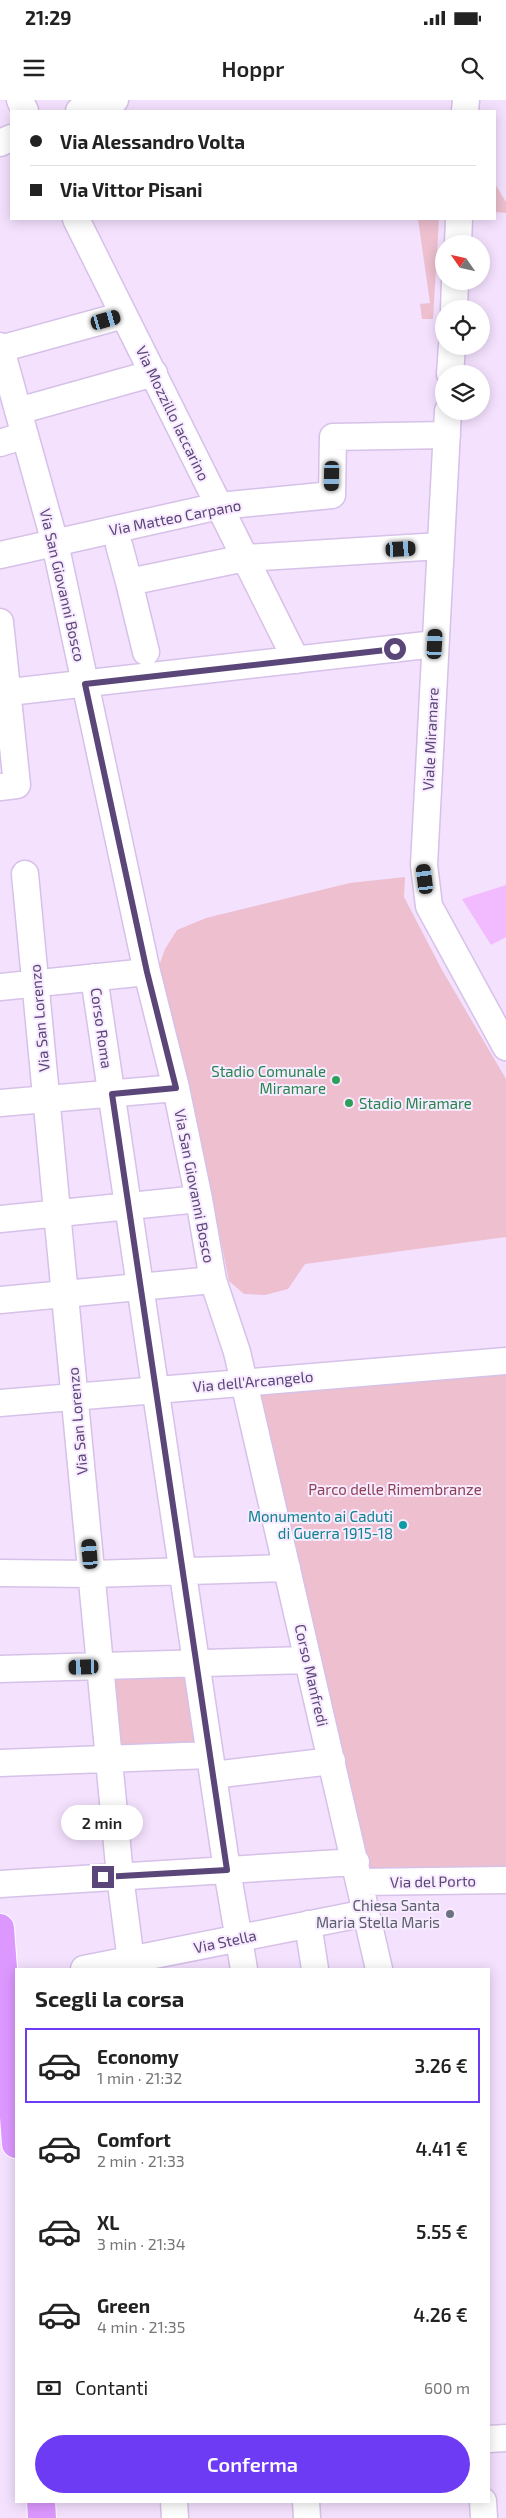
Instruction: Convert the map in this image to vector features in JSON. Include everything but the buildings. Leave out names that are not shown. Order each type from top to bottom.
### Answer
[{"type":"main road","points":[[0,1928],[7,1983],[15,2112]]},
{"type":"main road","points":[[40,2503],[42,2518]]},
{"type":"street","points":[[83,106],[115,100]]},
{"type":"street","name":"Via Mozzillo Iaccarino","points":[[76,220],[296,660]]},
{"type":"street","points":[[458,235],[459,220]]},
{"type":"street","points":[[0,348],[124,315]]},
{"type":"street","name":"Via San Giovanni Bosco","points":[[0,348],[55,543],[147,972],[176,1088],[199,1199],[213,1280],[227,1315],[243,1382]]},
{"type":"street","points":[[0,443],[21,423],[154,374]]},
{"type":"street","name":"Via Matteo Carpano","points":[[0,556],[219,506],[332,495],[333,438],[447,423]]},
{"type":"street","name":"Viale Miramare","points":[[447,423],[424,865],[429,906],[506,1047]]},
{"type":"street","points":[[119,545],[146,652]]},
{"type":"street","points":[[129,582],[245,558],[440,546]]},
{"type":"street","points":[[0,622],[9,786]]},
{"type":"street","points":[[4,693],[435,644]]},
{"type":"street","name":"Via San Lorenzo","points":[[25,874],[120,1876],[131,1964]]},
{"type":"street","points":[[0,986],[147,972]]},
{"type":"street","name":"Corso Roma","points":[[94,978],[227,1870],[244,1968]]},
{"type":"street","points":[[0,1103],[176,1088]]},
{"type":"street","points":[[0,1219],[199,1199]]},
{"type":"street","points":[[0,1300],[213,1280]]},
{"type":"street","name":"Via dell'Arcangelo","points":[[0,1403],[506,1361]]},
{"type":"street","name":"Corso Manfredi","points":[[243,1382],[379,1968]]},
{"type":"street","points":[[0,1573],[91,1574],[287,1568]]},
{"type":"street","points":[[0,1669],[308,1660]]},
{"type":"street","points":[[0,1763],[109,1759],[212,1765],[332,1761]]},
{"type":"street","name":"Via del Porto","points":[[0,1884],[227,1870],[358,1872],[506,1880]]},
{"type":"street","name":"Via Stella","points":[[93,1968],[131,1964],[238,1938],[366,1912]]},
{"type":"street","points":[[308,1924],[315,1968]]},
{"type":"street","points":[[490,2439],[506,2438]]},
{"type":"street","points":[[174,2503],[175,2518]]},
{"type":"street","points":[[306,2503],[307,2518]]},
{"type":"street","points":[[483,2503],[484,2518]]},
{"type":"green space","points":[[496,186],[506,202],[506,213],[496,212]]},
{"type":"green space","points":[[418,220],[439,220],[438,235],[435,235],[433,319],[422,319],[420,304],[430,303]]},
{"type":"green space","name":"Stadio Miramare","points":[[405,877],[404,897],[442,970],[506,1079],[506,1237],[305,1264],[288,1289],[265,1295],[244,1294],[229,1281],[198,1127],[159,966],[165,949],[177,930],[206,918],[350,883]]},
{"type":"green space","name":"Parco delle Rimembranze","points":[[506,1366],[506,1867],[381,1870],[369,1868],[259,1389]]},
{"type":"green space","points":[[190,1670],[197,1744],[113,1747],[107,1672]]},
{"type":"sand","points":[[506,885],[506,937],[491,945],[462,899]]},
{"type":"place","name":"Stadio Comunale Miramare","points":[[336,1080]]},
{"type":"place","name":"Stadio Miramare","points":[[349,1103]]},
{"type":"place","name":"Monumento ai Caduti di Guerra 1915-18","points":[[403,1525]]},
{"type":"place","name":"Chiesa Santa Maria Stella Maris","points":[[450,1914]]},
{"type":"route","points":[[103,1877],[227,1870],[112,1094],[176,1088],[147,972],[85,684],[395,649]]}]
